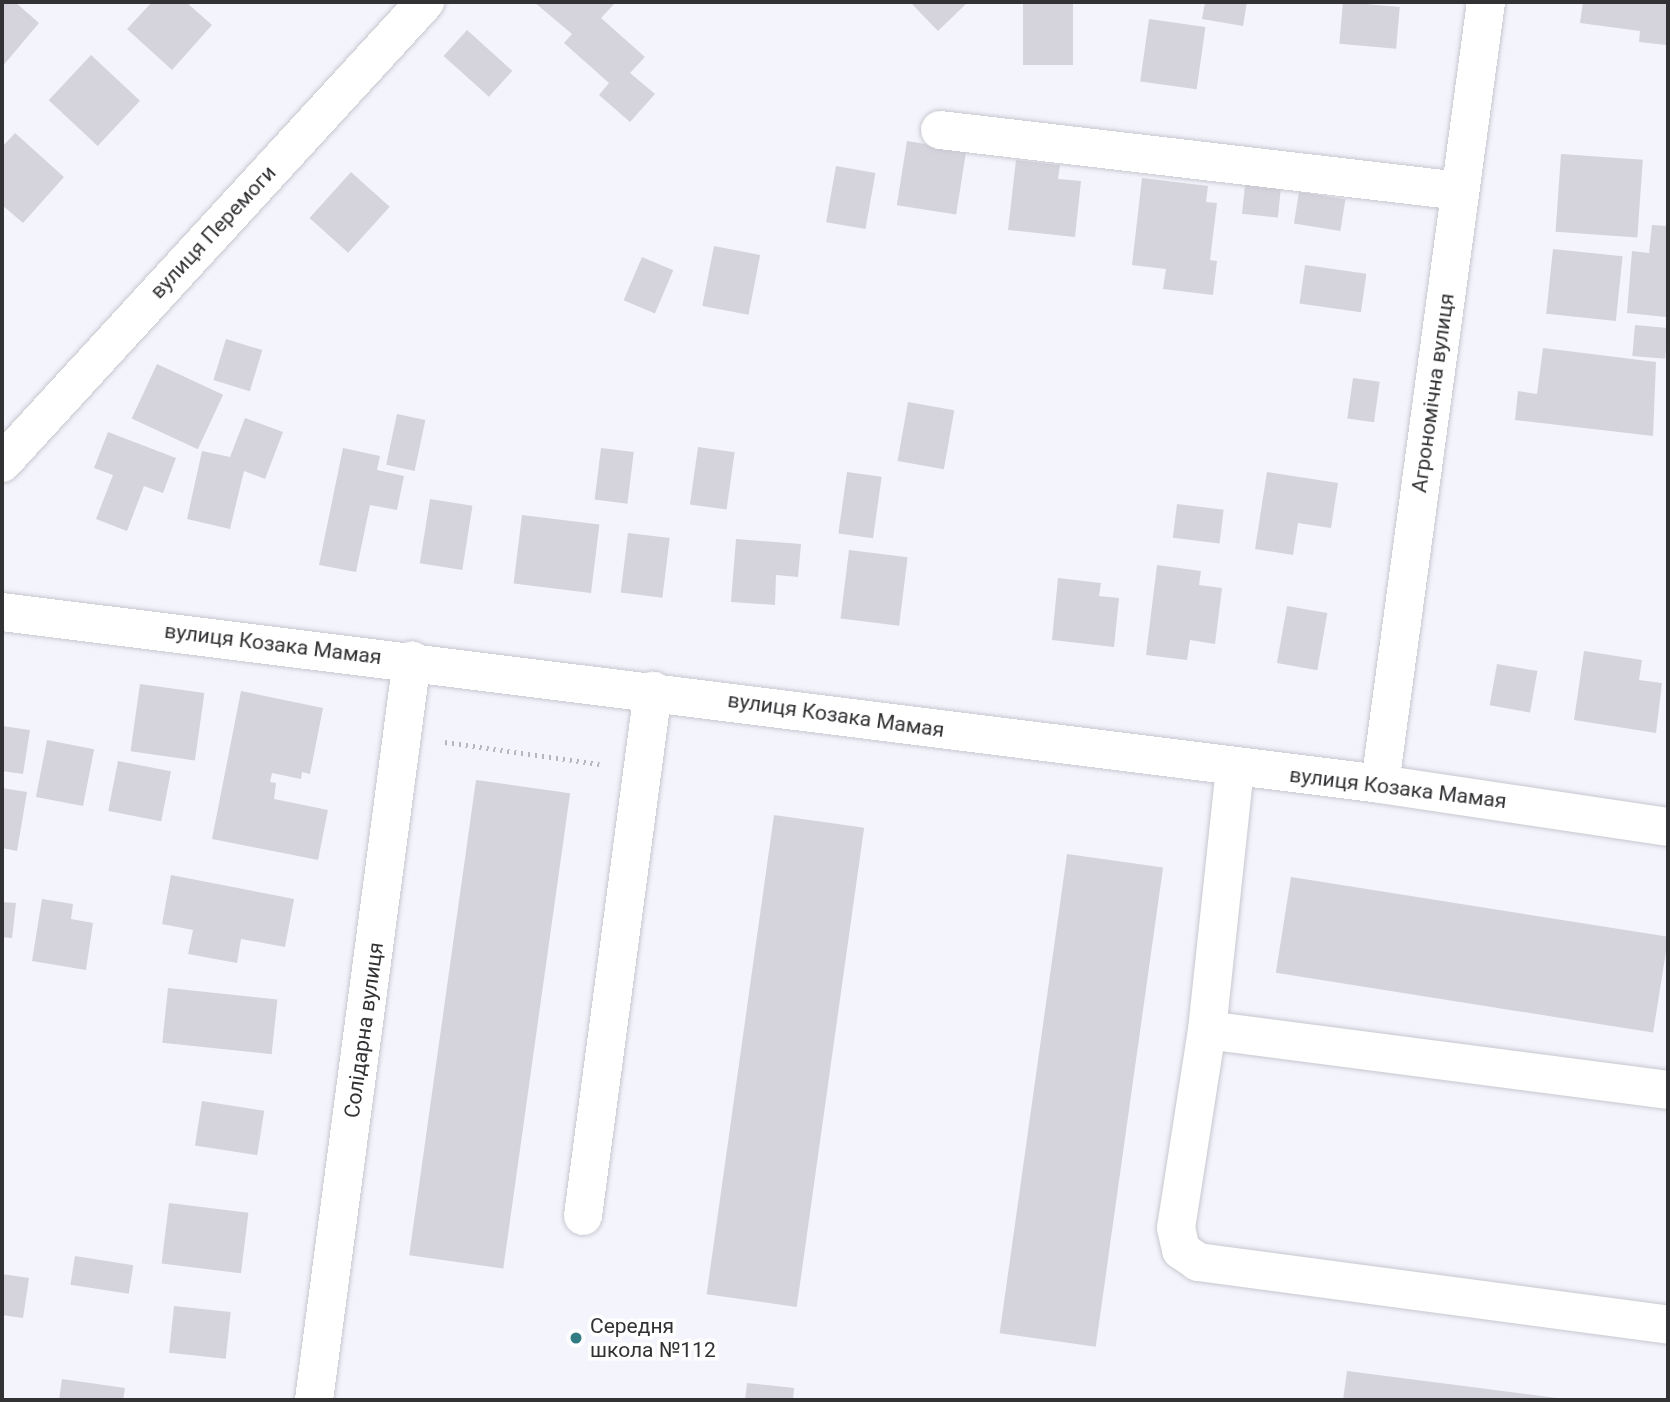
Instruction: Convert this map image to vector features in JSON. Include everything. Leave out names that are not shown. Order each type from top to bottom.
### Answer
[{"type":"street","name":"вулиця Перемоги","points":[[2,463],[425,2]]},
{"type":"street","name":"Агрономічна вулиця","points":[[1380,784],[1486,2]]},
{"type":"street","points":[[940,130],[1460,191]]},
{"type":"street","name":"вулиця Козака Мамая","points":[[2,612],[412,660],[1235,768],[1380,784],[1668,827]]},
{"type":"street","name":"Солідарна вулиця","points":[[314,1400],[412,660]]},
{"type":"street","points":[[583,1216],[645,771],[653,691]]},
{"type":"street","points":[[1235,768],[1207,1030],[1176,1228],[1181,1250],[1198,1262],[1668,1325]]},
{"type":"street","points":[[1207,1030],[1668,1090]]},
{"type":"path","points":[[433,740],[645,771]]},
{"type":"building","points":[[2,2],[15,2],[39,23],[2,67]]},
{"type":"building","points":[[152,2],[186,2],[212,25],[172,70],[127,29]]},
{"type":"building","points":[[534,2],[616,2],[601,18],[645,57],[630,73],[655,94],[630,122],[599,95],[609,83],[564,43],[572,34]]},
{"type":"building","points":[[910,2],[968,2],[938,31]]},
{"type":"building","points":[[1023,2],[1073,2],[1073,65],[1023,65]]},
{"type":"building","points":[[1205,2],[1247,2],[1243,26],[1202,19]]},
{"type":"building","points":[[1343,2],[1400,7],[1396,49],[1339,44]]},
{"type":"building","points":[[1583,2],[1668,2],[1666,45],[1639,42],[1640,31],[1580,23]]},
{"type":"building","points":[[1149,19],[1205,27],[1197,89],[1140,81]]},
{"type":"building","points":[[467,30],[512,71],[489,97],[444,56]]},
{"type":"building","points":[[91,55],[140,101],[98,146],[49,100]]},
{"type":"building","points":[[15,133],[64,177],[23,223],[2,205],[2,147]]},
{"type":"building","points":[[907,141],[966,150],[956,215],[897,205]]},
{"type":"building","points":[[1561,154],[1643,160],[1637,238],[1556,232]]},
{"type":"building","points":[[1016,160],[1060,165],[1058,179],[1081,181],[1075,237],[1008,230]]},
{"type":"building","points":[[836,166],[875,173],[865,229],[826,222]]},
{"type":"building","points":[[351,172],[390,207],[348,253],[310,218]]},
{"type":"building","points":[[1246,176],[1282,180],[1278,218],[1242,214]]},
{"type":"building","points":[[1142,178],[1208,186],[1206,202],[1217,203],[1210,260],[1217,261],[1213,295],[1163,289],[1166,269],[1132,265]]},
{"type":"building","points":[[1299,192],[1345,199],[1340,231],[1294,224]]},
{"type":"building","points":[[1652,225],[1668,226],[1666,317],[1627,313],[1632,251],[1649,253]]},
{"type":"building","points":[[714,246],[760,255],[748,315],[702,306]]},
{"type":"building","points":[[1553,249],[1623,256],[1616,321],[1546,314]]},
{"type":"building","points":[[642,257],[673,270],[655,314],[624,300]]},
{"type":"building","points":[[1305,265],[1366,274],[1361,312],[1300,304]]},
{"type":"building","points":[[1635,325],[1668,328],[1665,359],[1632,356]]},
{"type":"building","points":[[226,339],[262,350],[250,391],[213,380]]},
{"type":"building","points":[[1543,348],[1656,362],[1653,436],[1515,420],[1518,391],[1537,394]]},
{"type":"building","points":[[157,364],[223,395],[198,449],[132,418]]},
{"type":"building","points":[[1353,378],[1380,382],[1374,422],[1347,419]]},
{"type":"building","points":[[908,402],[954,410],[944,469],[898,461]]},
{"type":"building","points":[[397,414],[425,420],[415,471],[386,465]]},
{"type":"building","points":[[245,418],[283,432],[265,479],[244,471],[230,529],[187,519],[202,451],[230,457]]},
{"type":"building","points":[[108,432],[176,458],[163,493],[144,486],[127,531],[96,519],[113,475],[94,468]]},
{"type":"building","points":[[698,447],[735,452],[727,510],[690,504]]},
{"type":"building","points":[[343,448],[380,456],[377,470],[404,476],[397,510],[370,505],[356,572],[319,565]]},
{"type":"building","points":[[601,448],[634,452],[627,504],[595,500]]},
{"type":"building","points":[[847,472],[882,477],[873,538],[838,533]]},
{"type":"building","points":[[1267,472],[1338,483],[1331,528],[1298,523],[1293,555],[1255,549]]},
{"type":"building","points":[[430,499],[472,506],[462,570],[420,563]]},
{"type":"building","points":[[1177,504],[1224,510],[1220,543],[1173,538]]},
{"type":"building","points":[[522,515],[599,525],[591,593],[514,583]]},
{"type":"building","points":[[628,533],[670,538],[662,598],[621,593]]},
{"type":"building","points":[[736,539],[801,544],[798,577],[776,575],[775,605],[731,602]]},
{"type":"building","points":[[849,550],[908,557],[899,626],[841,618]]},
{"type":"building","points":[[1157,565],[1201,571],[1199,585],[1222,588],[1215,644],[1190,640],[1187,660],[1146,655]]},
{"type":"building","points":[[1058,578],[1101,583],[1099,596],[1119,598],[1114,647],[1052,640]]},
{"type":"building","points":[[1287,606],[1327,613],[1317,670],[1277,663]]},
{"type":"building","points":[[1584,651],[1642,660],[1639,680],[1662,683],[1656,733],[1574,720]]},
{"type":"building","points":[[1497,664],[1537,671],[1530,712],[1490,705]]},
{"type":"building","points":[[140,684],[204,693],[195,760],[131,751]]},
{"type":"building","points":[[241,691],[323,708],[310,774],[302,772],[301,779],[272,773],[270,782],[276,783],[274,799],[328,810],[318,860],[212,839]]},
{"type":"building","points":[[2,726],[30,730],[23,774],[2,771]]},
{"type":"building","points":[[47,740],[94,749],[83,806],[36,797]]},
{"type":"building","points":[[118,761],[171,771],[161,821],[108,811]]},
{"type":"building","points":[[476,780],[570,793],[503,1269],[409,1255]]},
{"type":"building","points":[[2,788],[27,792],[17,851],[2,848]]},
{"type":"building","points":[[774,815],[864,828],[797,1307],[707,1294]]},
{"type":"building","points":[[1067,854],[1163,867],[1096,1347],[1000,1333]]},
{"type":"building","points":[[171,875],[294,899],[285,947],[241,939],[237,963],[188,954],[193,930],[162,924]]},
{"type":"building","points":[[1291,877],[1668,937],[1653,1033],[1276,973]]},
{"type":"building","points":[[42,899],[73,904],[71,919],[93,923],[86,970],[32,961]]},
{"type":"building","points":[[2,902],[16,903],[12,938],[2,937]]},
{"type":"building","points":[[168,988],[277,999],[272,1054],[162,1043]]},
{"type":"building","points":[[202,1101],[264,1111],[257,1155],[195,1145]]},
{"type":"building","points":[[169,1203],[248,1213],[241,1273],[162,1264]]},
{"type":"building","points":[[75,1256],[133,1265],[129,1294],[70,1285]]},
{"type":"building","points":[[2,1274],[29,1278],[23,1318],[2,1315]]},
{"type":"building","points":[[174,1306],[231,1312],[226,1359],[169,1353]]},
{"type":"building","points":[[1347,1371],[1565,1399],[1565,1400],[1343,1400]]},
{"type":"building","points":[[62,1379],[125,1388],[123,1400],[59,1400]]},
{"type":"building","points":[[747,1383],[794,1388],[793,1400],[745,1400]]},
{"type":"place","name":"Середня школа №112","points":[[576,1338]]}]
